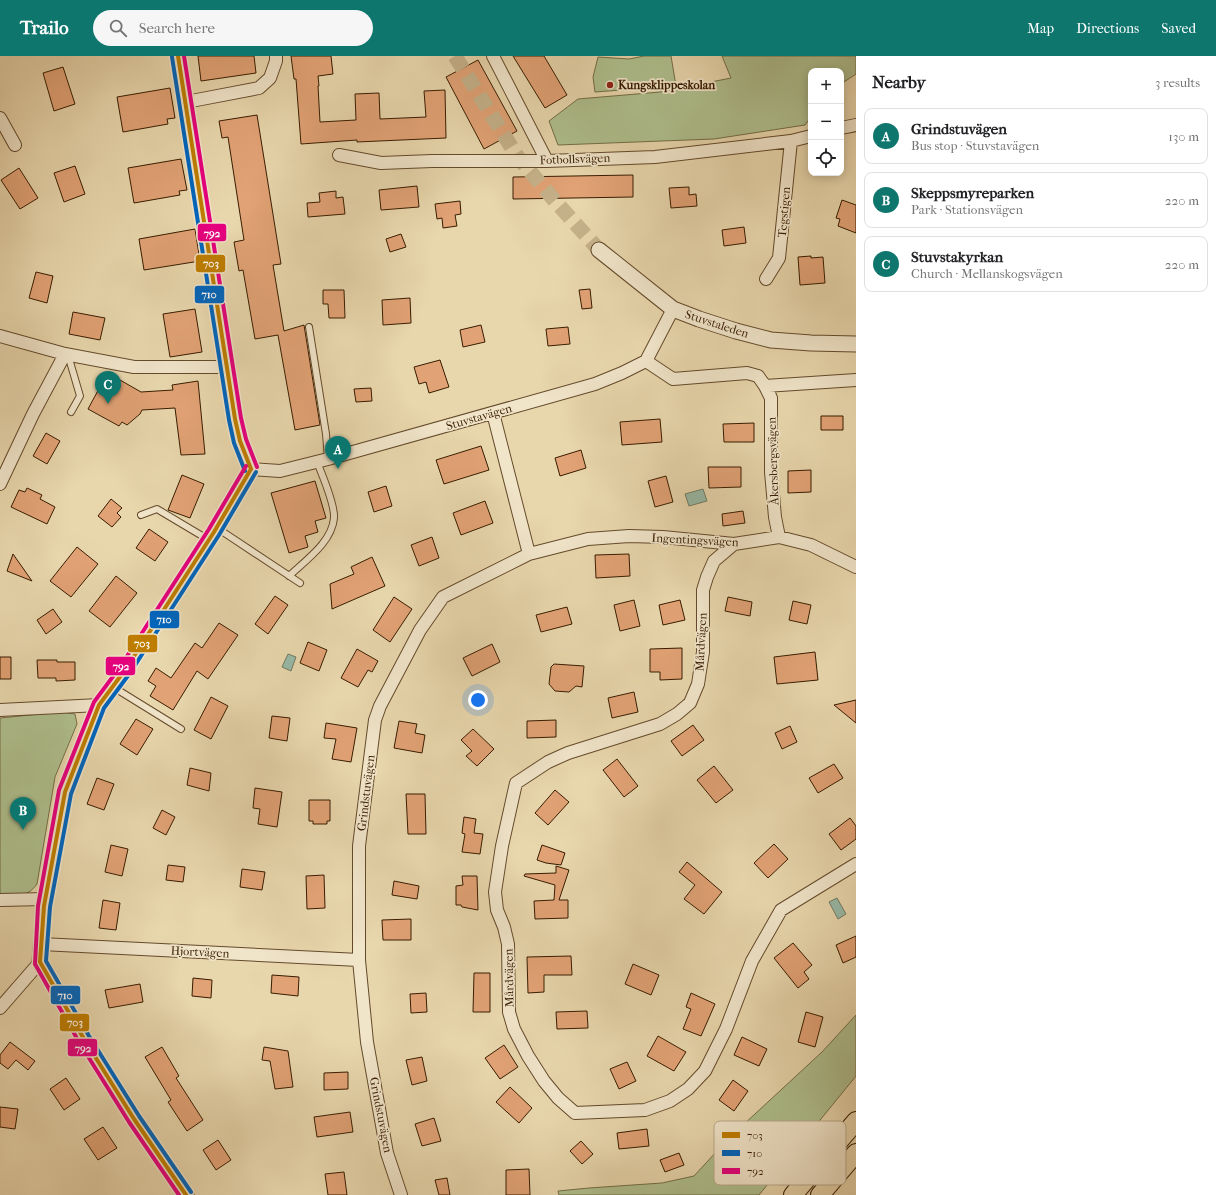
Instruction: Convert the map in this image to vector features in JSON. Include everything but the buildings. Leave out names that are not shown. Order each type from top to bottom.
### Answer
[{"type":"main road","points":[[846,1133],[856,1121]]},
{"type":"main road","points":[[846,1165],[856,1153]]},
{"type":"main road","points":[[793,1195],[802,1185]]},
{"type":"main road","points":[[820,1195],[829,1185]]},
{"type":"street","points":[[178,56],[240,441],[251,469],[213,534],[113,687],[99,705],[65,792],[44,906],[40,962],[84,1039],[126,1106],[186,1195]]},
{"type":"street","points":[[186,102],[260,88],[270,78],[276,62],[276,56]]},
{"type":"street","points":[[493,56],[547,161]]},
{"type":"street","points":[[0,118],[15,145]]},
{"type":"street","points":[[844,127],[856,124]]},
{"type":"street","name":"Fotbollsvägen","points":[[339,155],[381,164],[432,161],[547,161],[655,157],[791,141],[808,137]]},
{"type":"street","name":"Tegstigen","points":[[766,279],[780,258],[791,141]]},
{"type":"street","name":"Stuvstaleden","points":[[599,250],[673,309],[736,331],[771,340],[856,344]]},
{"type":"street","points":[[673,309],[646,361],[673,379],[747,373],[758,376],[765,386],[856,380]]},
{"type":"street","points":[[0,336],[66,354],[134,368],[227,367]]},
{"type":"street","points":[[0,484],[33,414],[66,354]]},
{"type":"street","name":"Stuvstavägen","points":[[251,469],[280,471],[322,461],[595,384],[646,361]]},
{"type":"street","name":"Åkersbergsvägen","points":[[765,386],[771,398],[771,472],[775,517],[779,537]]},
{"type":"street","points":[[493,413],[529,554]]},
{"type":"street","name":"Ingentingsvägen","points":[[529,554],[588,539],[629,536],[663,537],[734,544],[779,537],[811,545],[856,567]]},
{"type":"street","name":"Mårdvägen","points":[[734,544],[714,561],[703,590],[703,652],[698,684],[690,703],[677,714],[660,724],[568,753],[548,762],[516,783],[502,846],[495,892],[497,910],[504,927],[508,944],[509,1012],[514,1029],[528,1056],[544,1081],[558,1098],[575,1113],[645,1110],[670,1101],[688,1090],[705,1071],[726,1029],[752,961],[781,910],[856,864]]},
{"type":"street","name":"Grindstuvägen","points":[[401,1195],[386,1145],[368,1042],[359,960],[359,846],[375,720],[380,706],[420,630],[444,597],[529,554]]},
{"type":"street","points":[[0,710],[99,705]]},
{"type":"street","points":[[0,900],[46,899]]},
{"type":"street","name":"Hjortvägen","points":[[41,944],[359,960]]},
{"type":"street","points":[[0,1008],[40,962]]},
{"type":"lane","points":[[289,576],[324,541],[332,529],[334,517],[322,461],[326,434],[309,327]]},
{"type":"lane","points":[[66,354],[80,396],[71,412]]},
{"type":"lane","points":[[141,515],[157,509],[213,534],[300,583]]},
{"type":"lane","points":[[113,687],[181,729]]},
{"type":"green space","points":[[644,56],[671,56],[676,86],[595,92],[593,77],[598,57],[629,59]]},
{"type":"green space","points":[[722,56],[856,56],[856,74],[844,82],[844,68],[808,68],[808,121],[805,125],[714,139],[558,145],[549,121],[578,99],[660,92],[731,78]]},
{"type":"green space","points":[[61,712],[75,714],[77,724],[55,777],[37,884],[33,889],[25,894],[0,894],[0,718]]},
{"type":"green space","points":[[856,1015],[856,1076],[819,1121],[747,1121],[822,1052]]},
{"type":"green space","points":[[714,1154],[714,1185],[767,1185],[759,1195],[559,1195],[558,1191],[662,1183],[694,1176]]},
{"type":"shaded area","points":[[703,489],[707,501],[689,506],[685,494]]},
{"type":"shaded area","points":[[288,654],[296,657],[291,671],[282,667]]},
{"type":"shaded area","points":[[837,898],[846,914],[838,919],[829,902]]},
{"type":"tunnel","points":[[455,56],[517,156],[599,250]]},
{"type":"transit line","name":"703","points":[[178,56],[235,419],[240,441],[251,469]]},
{"type":"transit line","name":"792","points":[[184,56],[241,418],[246,439],[257,467]]},
{"type":"transit line","name":"710","points":[[172,57],[229,420],[234,443],[245,471]]},
{"type":"transit line","name":"792","points":[[179,1195],[129,1122],[79,1042],[35,964],[38,906],[59,790],[94,702],[120,667],[209,529],[246,466]]},
{"type":"transit line","name":"703","points":[[186,1195],[134,1119],[84,1039],[40,962],[44,906],[65,792],[99,705],[125,670],[214,532],[251,469]]},
{"type":"transit line","name":"710","points":[[191,1192],[139,1116],[89,1036],[46,961],[50,907],[71,794],[104,708],[130,673],[219,535],[256,472]]},
{"type":"place","name":"Kungsklippeskolan","points":[[610,85]]},
{"type":"place","name":"Stuvstakyrkan","points":[[108,404]]},
{"type":"place","name":"Grindstuvägen","points":[[338,469]]},
{"type":"place","name":"Skeppsmyreparken","points":[[23,830]]}]
